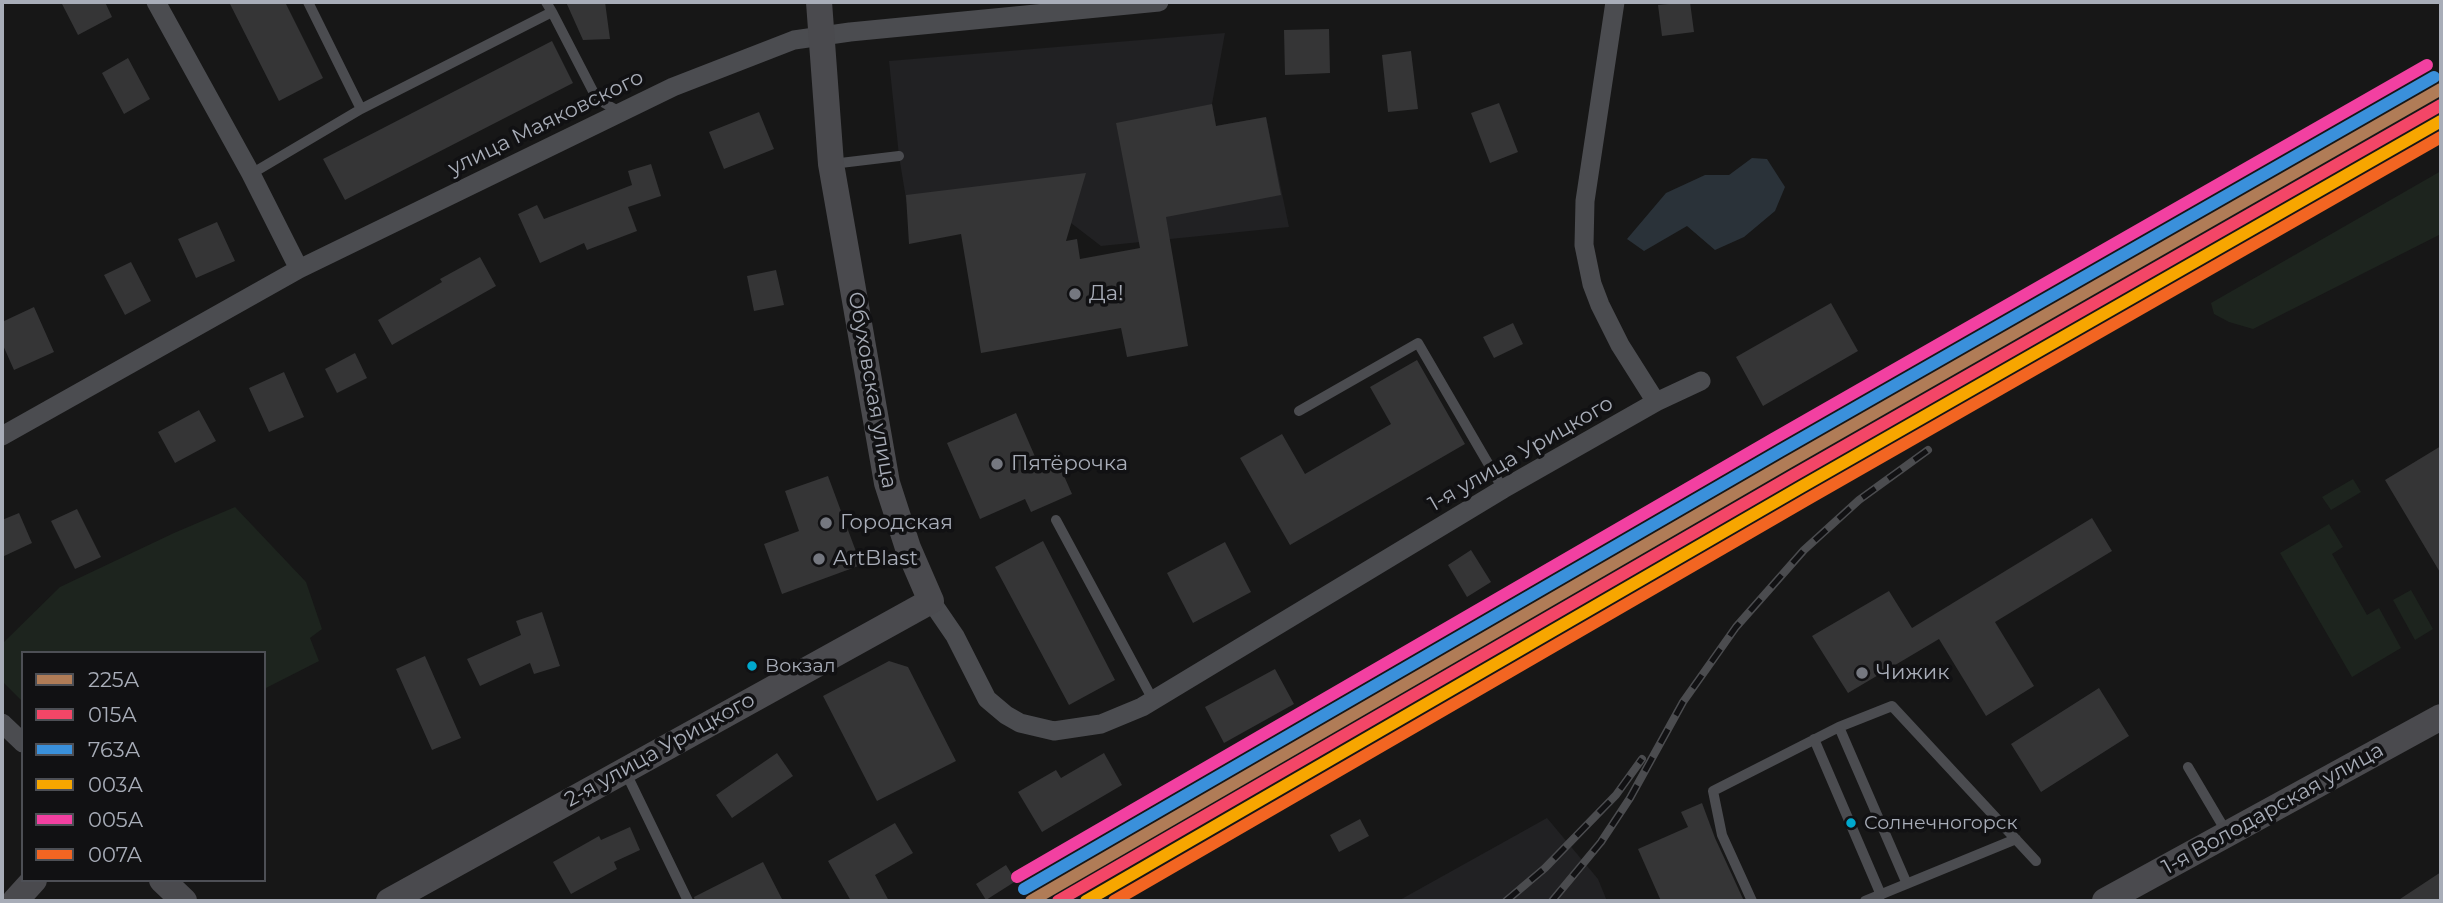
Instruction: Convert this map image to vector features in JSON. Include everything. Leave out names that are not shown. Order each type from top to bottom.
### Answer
[{"type":"street","points":[[156,2],[251,174],[299,269]]},
{"type":"street","name":"Обуховская улица","points":[[819,2],[831,164],[887,482],[908,548],[931,601],[955,636],[987,699],[1013,719],[1037,728]]},
{"type":"street","name":"улица Маяковского","points":[[2,436],[299,269],[673,87],[794,40],[1159,2]]},
{"type":"street","points":[[1615,2],[1585,201],[1584,245],[1592,284],[1600,305],[1620,345],[1656,402]]},
{"type":"street","name":"1-я улица Урицкого","points":[[1037,728],[1054,731],[1101,724],[1122,717],[1503,489],[1656,402],[1701,381]]},
{"type":"street","name":"2-я улица Урицкого","points":[[389,901],[931,601]]},
{"type":"street","name":"1-я Володарская улица","points":[[2105,901],[2441,717]]},
{"type":"street","points":[[2,723],[21,741]]},
{"type":"street","points":[[15,901],[32,882]]},
{"type":"street","points":[[164,882],[184,901]]},
{"type":"lane","points":[[308,2],[361,109]]},
{"type":"lane","points":[[251,174],[361,109],[549,7],[597,99],[621,112]]},
{"type":"lane","points":[[831,164],[899,156]]},
{"type":"lane","points":[[1299,411],[1418,344],[1503,489]]},
{"type":"lane","points":[[1056,520],[1153,700]]},
{"type":"lane","points":[[1752,901],[1722,835],[1713,791],[1839,727],[1892,706],[2036,861]]},
{"type":"lane","points":[[1839,727],[1907,884]]},
{"type":"lane","points":[[1814,739],[1881,895]]},
{"type":"lane","points":[[2188,767],[2227,834]]},
{"type":"lane","points":[[624,769],[688,901]]},
{"type":"lane","points":[[1865,901],[2016,839]]},
{"type":"shaded area","points":[[1225,33],[1212,104],[1216,126],[1266,117],[1289,227],[1101,246],[1071,223],[908,211],[889,61]]},
{"type":"shaded area","points":[[1752,158],[1767,159],[1785,187],[1775,211],[1744,237],[1715,250],[1687,226],[1644,251],[1627,239],[1666,193],[1705,175],[1729,175]]},
{"type":"shaded area","points":[[2441,171],[2441,234],[2253,329],[2214,314],[2211,303]]},
{"type":"shaded area","points":[[2353,479],[2361,492],[2331,510],[2322,497]]},
{"type":"shaded area","points":[[235,507],[306,582],[322,629],[310,638],[319,661],[266,688],[266,651],[21,651],[21,700],[2,681],[2,644],[60,587]]},
{"type":"shaded area","points":[[2329,524],[2343,547],[2332,554],[2367,615],[2379,608],[2401,648],[2352,677],[2280,553]]},
{"type":"shaded area","points":[[2411,590],[2433,629],[2415,640],[2393,600]]},
{"type":"shaded area","points":[[1547,818],[1598,879],[1607,901],[1398,901]]},
{"type":"building","points":[[61,2],[105,2],[112,17],[78,35]]},
{"type":"building","points":[[229,2],[285,2],[323,78],[279,101]]},
{"type":"building","points":[[566,2],[605,2],[610,39],[583,40]]},
{"type":"building","points":[[1690,2],[1694,32],[1662,36],[1658,5]]},
{"type":"building","points":[[1329,29],[1330,73],[1285,75],[1284,30]]},
{"type":"building","points":[[552,41],[573,83],[345,200],[323,159]]},
{"type":"building","points":[[1411,51],[1418,109],[1388,112],[1382,55]]},
{"type":"building","points":[[128,58],[150,99],[124,114],[102,73]]},
{"type":"building","points":[[1499,103],[1518,152],[1490,163],[1471,113]]},
{"type":"building","points":[[1212,104],[1216,126],[1266,117],[1281,195],[1166,217],[1188,346],[1127,357],[1121,328],[981,353],[961,234],[909,244],[906,195],[1086,173],[1066,241],[1077,239],[1080,259],[1140,248],[1116,123]]},
{"type":"building","points":[[759,112],[774,149],[724,169],[709,132]]},
{"type":"building","points":[[651,164],[661,196],[628,207],[637,231],[587,250],[584,243],[540,263],[518,214],[537,205],[544,219],[632,185],[628,171]]},
{"type":"building","points":[[217,222],[235,261],[196,278],[178,239]]},
{"type":"building","points":[[480,257],[496,286],[392,345],[378,320],[442,282],[440,279]]},
{"type":"building","points":[[131,262],[151,301],[125,315],[104,275]]},
{"type":"building","points":[[776,270],[784,305],[754,311],[747,276]]},
{"type":"building","points":[[1831,303],[1858,351],[1763,406],[1736,357]]},
{"type":"building","points":[[34,307],[54,352],[14,370],[2,343],[2,322]]},
{"type":"building","points":[[1513,323],[1523,344],[1494,358],[1483,337]]},
{"type":"building","points":[[355,353],[367,378],[337,393],[325,369]]},
{"type":"building","points":[[1417,360],[1465,444],[1290,545],[1240,458],[1282,434],[1305,474],[1391,424],[1370,387]]},
{"type":"building","points":[[284,372],[304,417],[269,432],[249,388]]},
{"type":"building","points":[[199,410],[216,441],[175,463],[158,432]]},
{"type":"building","name":"Пятёрочка","points":[[1016,413],[1040,468],[1057,460],[1072,494],[1031,512],[1025,499],[980,519],[947,443]]},
{"type":"building","points":[[2441,446],[2441,574],[2385,480]]},
{"type":"building","points":[[828,476],[861,565],[782,594],[764,544],[799,531],[785,491]]},
{"type":"building","points":[[77,509],[101,557],[75,569],[51,521]]},
{"type":"building","points":[[19,513],[32,543],[2,557],[2,520]]},
{"type":"building","points":[[2092,518],[2112,551],[1995,622],[2034,686],[1986,716],[1939,639],[1848,693],[1812,636],[1889,591],[1912,628]]},
{"type":"building","points":[[1043,541],[1115,680],[1069,705],[995,567]]},
{"type":"building","points":[[1225,542],[1251,592],[1193,623],[1167,573]]},
{"type":"building","points":[[1471,550],[1491,582],[1467,597],[1448,565]]},
{"type":"building","points":[[542,612],[560,666],[534,674],[530,663],[480,686],[467,659],[521,635],[516,621]]},
{"type":"building","points":[[425,656],[461,738],[432,750],[396,669]]},
{"type":"building","points":[[889,661],[908,667],[956,761],[877,801],[823,696]]},
{"type":"building","points":[[1275,669],[1294,704],[1224,743],[1205,707]]},
{"type":"building","points":[[2099,688],[2129,736],[2041,792],[2011,744]]},
{"type":"building","points":[[777,753],[793,776],[732,818],[716,795]]},
{"type":"building","points":[[1104,753],[1122,785],[1042,832],[1018,792],[1056,770],[1061,778]]},
{"type":"building","points":[[1702,803],[1744,901],[1661,901],[1638,849],[1688,827],[1681,812]]},
{"type":"building","points":[[1360,819],[1369,836],[1339,852],[1330,835]]},
{"type":"building","points":[[895,823],[913,853],[875,875],[889,901],[851,901],[828,861]]},
{"type":"building","points":[[630,827],[640,850],[614,862],[617,869],[571,894],[553,862],[599,836],[601,840]]},
{"type":"building","points":[[763,862],[783,901],[695,901],[694,897]]},
{"type":"building","points":[[1006,865],[1016,881],[986,900],[976,884]]},
{"type":"building","points":[[2441,872],[2441,901],[2397,901]]},
{"type":"railway","points":[[1552,901],[1601,842],[1630,798],[1683,702],[1736,627],[1804,550],[1859,500],[1928,450]]},
{"type":"railway","points":[[1506,901],[1545,868],[1616,795],[1642,759]]},
{"type":"transit line","name":"005А","points":[[1017,877],[1773,439],[2427,65]]},
{"type":"transit line","name":"763А","points":[[1024,889],[1780,451],[2434,77]]},
{"type":"transit line","name":"225А","points":[[1031,901],[1787,463],[2441,89]]},
{"type":"transit line","name":"015А","points":[[1058,901],[2441,105]]},
{"type":"transit line","name":"003А","points":[[1086,901],[2441,121]]},
{"type":"transit line","name":"007А","points":[[1114,901],[1808,499],[2441,137]]},
{"type":"place","name":"Да!","points":[[1075,294]]},
{"type":"place","name":"Пятёрочка","points":[[997,464]]},
{"type":"place","name":"Городская","points":[[826,523]]},
{"type":"place","name":"ArtBlast","points":[[819,559]]},
{"type":"place","name":"Вокзал","points":[[752,666]]},
{"type":"place","name":"Чижик","points":[[1862,673]]},
{"type":"place","name":"Солнечногорск","points":[[1851,823]]}]
